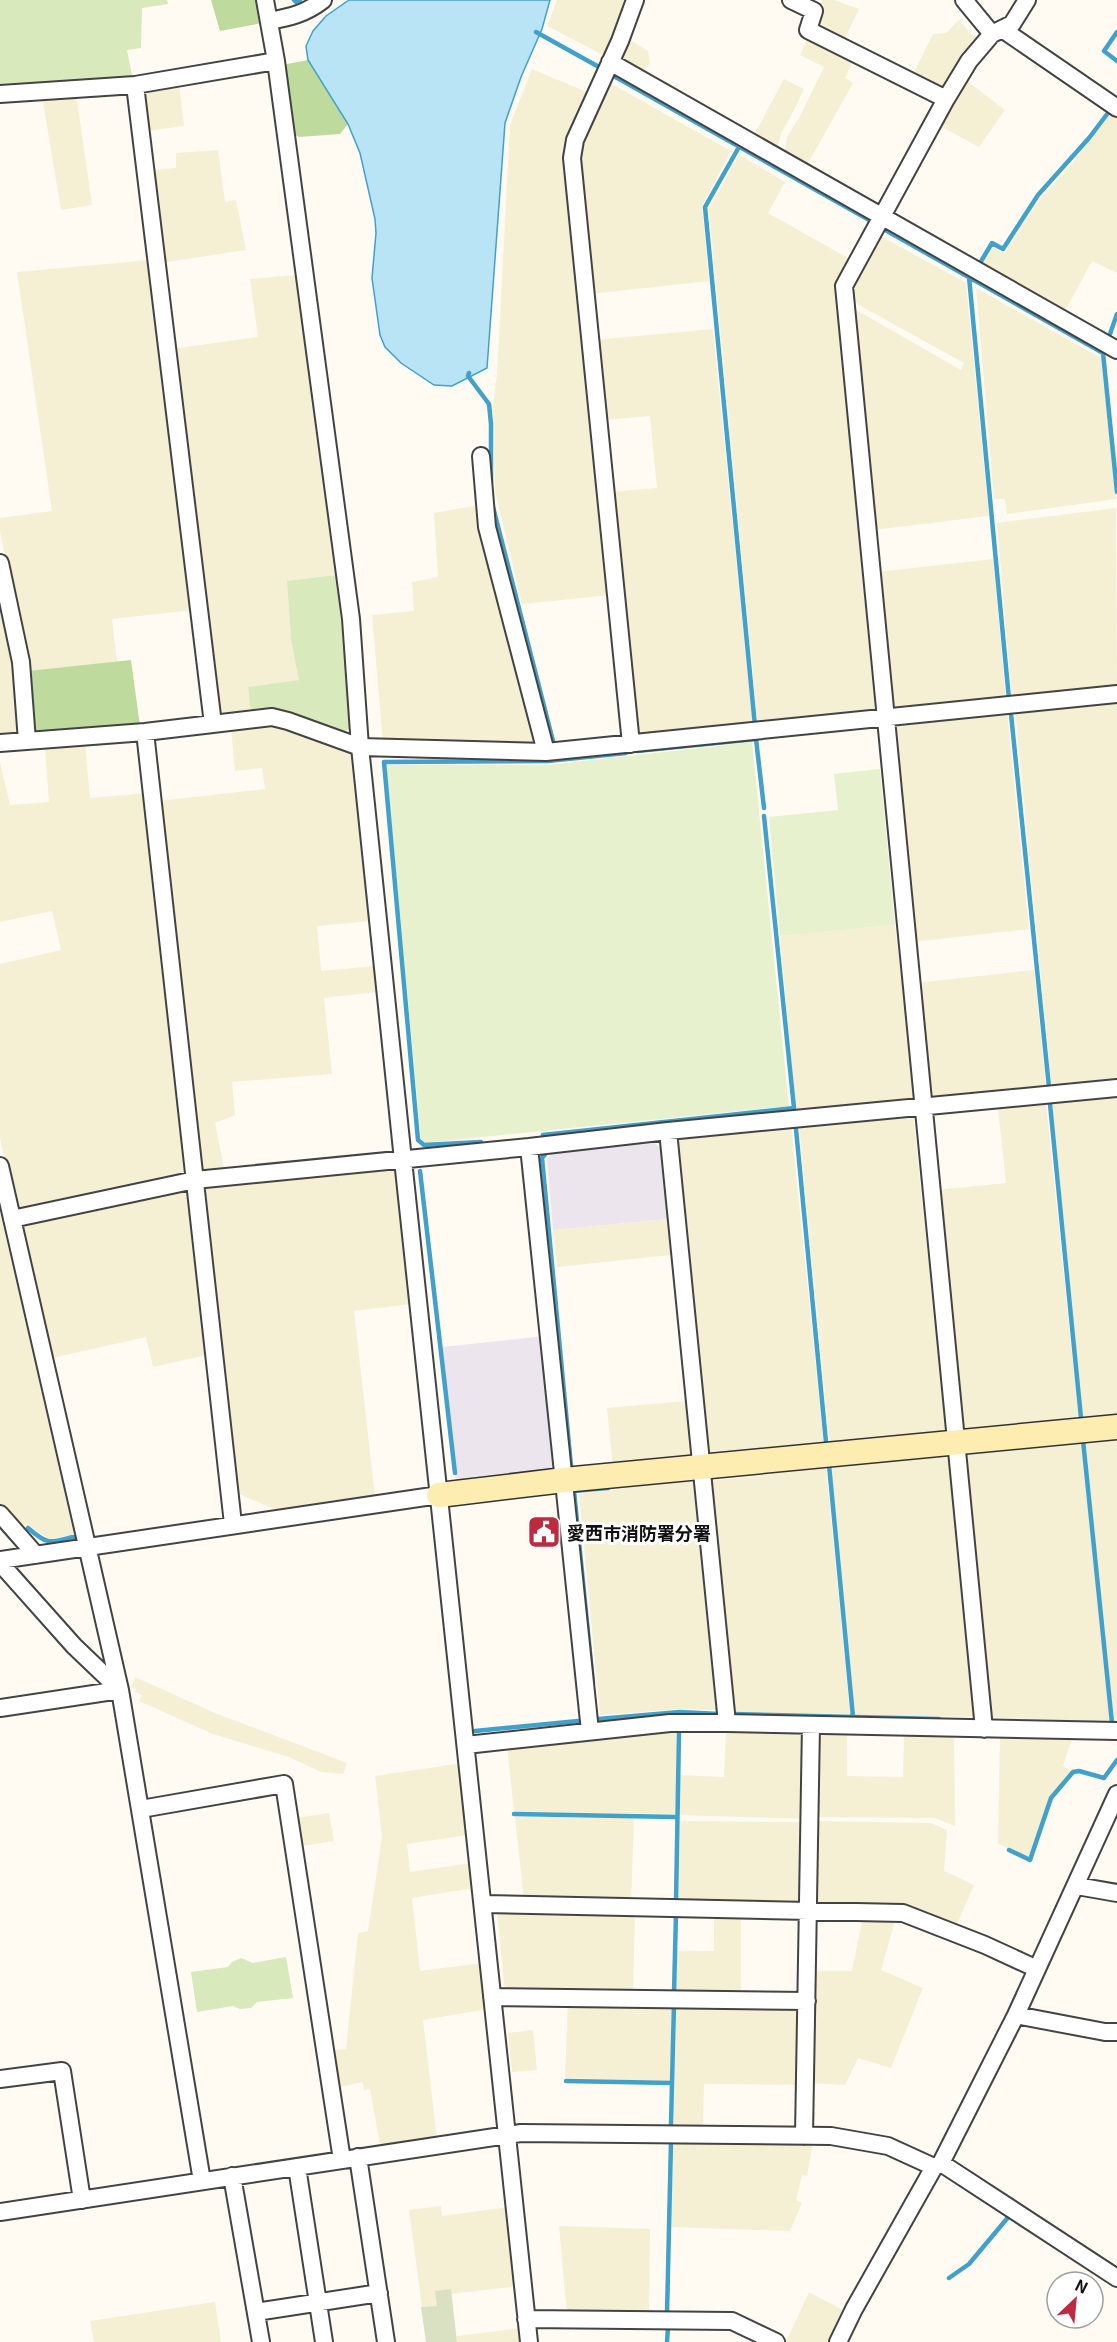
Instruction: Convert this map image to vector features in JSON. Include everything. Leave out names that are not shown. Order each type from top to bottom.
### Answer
[{"type":"street","points":[[265,0],[276,61],[351,619],[360,747],[529,2342]]},
{"type":"street","points":[[269,21],[298,16],[323,0]]},
{"type":"street","points":[[631,744],[572,158],[575,140],[635,0]]},
{"type":"street","points":[[791,0],[814,11],[808,30],[946,99]]},
{"type":"street","points":[[964,0],[997,32],[1117,108]]},
{"type":"street","points":[[984,1729],[844,286],[969,61],[997,32],[1012,24],[1027,0]]},
{"type":"street","points":[[0,94],[135,85],[276,61]]},
{"type":"street","points":[[610,62],[1117,349],[1117,364]]},
{"type":"street","points":[[135,85],[213,724]]},
{"type":"street","points":[[481,456],[488,527],[546,752]]},
{"type":"street","points":[[0,563],[21,662],[27,741]]},
{"type":"street","points":[[0,743],[145,732],[272,717],[360,747],[546,752],[1117,694]]},
{"type":"street","points":[[145,732],[233,1524]]},
{"type":"street","points":[[12,1219],[195,1180],[1117,1088]]},
{"type":"street","points":[[668,1131],[727,1723]]},
{"type":"street","points":[[529,1147],[590,1731]]},
{"type":"street","points":[[0,1166],[120,1690],[202,2181]]},
{"type":"street","points":[[0,1562],[233,1524],[439,1495],[564,1480],[1117,1427]]},
{"type":"street","points":[[0,1514],[36,1555]]},
{"type":"street","points":[[0,1562],[74,1646],[120,1690]]},
{"type":"street","points":[[0,1708],[120,1690]]},
{"type":"street","points":[[466,1745],[670,1724],[727,1723],[1117,1731]]},
{"type":"street","points":[[804,2136],[811,1725]]},
{"type":"street","points":[[141,1809],[284,1784],[350,2158],[379,2294],[386,2342]]},
{"type":"street","points":[[838,2342],[854,2309],[938,2165],[1016,2015],[1035,1968],[1077,1886],[1117,1794]]},
{"type":"street","points":[[1077,1886],[1117,1893]]},
{"type":"street","points":[[483,1904],[903,1912],[1035,1968]]},
{"type":"street","points":[[492,1997],[807,2001]]},
{"type":"street","points":[[1016,2015],[1105,2032],[1117,2032]]},
{"type":"street","points":[[0,2079],[62,2071],[82,2200]]},
{"type":"street","points":[[0,2212],[521,2133],[831,2136],[888,2145],[938,2165],[1117,2278]]},
{"type":"street","points":[[297,2167],[324,2342]]},
{"type":"street","points":[[232,2176],[261,2342]]},
{"type":"street","points":[[256,2312],[379,2294]]},
{"type":"street","points":[[526,2319],[732,2321],[776,2342]]},
{"type":"shaded area","points":[[557,0],[630,0],[605,56],[547,26]]},
{"type":"shaded area","points":[[823,0],[834,0],[859,9],[842,44],[812,30]]},
{"type":"shaded area","points":[[959,20],[979,43],[945,95],[911,78],[933,34],[946,33]]},
{"type":"shaded area","points":[[809,35],[854,58],[845,78],[853,83],[806,167],[784,155],[787,137],[824,67],[800,55]]},
{"type":"shaded area","points":[[625,38],[648,51],[650,63],[643,73],[620,61]]},
{"type":"shaded area","points":[[532,69],[589,93],[570,137],[610,595],[522,604],[495,491],[493,403],[497,375],[510,125]]},
{"type":"shaded area","points":[[962,77],[1005,110],[979,147],[936,124]]},
{"type":"shaded area","points":[[784,79],[804,89],[781,133],[777,151],[753,137]]},
{"type":"shaded area","points":[[608,82],[731,151],[702,206],[709,281],[590,294],[579,146]]},
{"type":"shaded area","points":[[179,84],[184,126],[147,131],[143,89]]},
{"type":"shaded area","points":[[76,93],[92,205],[61,210],[42,96]]},
{"type":"shaded area","points":[[1113,110],[1117,113],[1117,273],[1092,261],[1064,313],[980,267],[992,248],[1005,253],[1041,198],[1071,165]]},
{"type":"shaded area","points":[[218,150],[225,202],[236,200],[246,250],[161,263],[152,170],[176,168],[176,153]]},
{"type":"shaded area","points":[[739,155],[785,182],[768,213],[848,258],[835,284],[875,712],[758,727],[709,209]]},
{"type":"shaded area","points":[[877,234],[966,283],[989,516],[873,530],[851,307],[961,370],[964,363],[859,305],[851,297],[849,286]]},
{"type":"shaded area","points":[[151,260],[194,610],[112,619],[117,662],[28,671],[0,531],[0,518],[52,511],[17,272]]},
{"type":"shaded area","points":[[297,275],[336,575],[287,581],[291,639],[300,680],[248,687],[251,713],[223,715],[217,710],[172,349],[258,337],[250,279]]},
{"type":"shaded area","points":[[976,288],[1101,358],[1116,499],[1007,514],[1005,499],[994,499]]},
{"type":"shaded area","points":[[713,329],[753,728],[640,738],[633,732],[609,492],[657,488],[650,416],[602,420],[595,340]]},
{"type":"shaded area","points":[[479,505],[539,739],[535,746],[383,743],[372,615],[414,611],[412,582],[438,577],[434,513]]},
{"type":"shaded area","points":[[1116,508],[1117,688],[1012,699],[997,523]]},
{"type":"shaded area","points":[[993,559],[1006,700],[896,711],[890,707],[877,572]]},
{"type":"shaded area","points":[[0,588],[16,662],[20,731],[17,735],[0,736]]},
{"type":"shaded area","points":[[1117,700],[1117,1080],[1052,1088],[1015,710]]},
{"type":"shaded area","points":[[1007,711],[1029,929],[912,942],[892,727],[896,723]]},
{"type":"shaded area","points":[[278,724],[353,755],[370,921],[317,926],[321,971],[375,966],[377,992],[324,998],[332,1074],[232,1082],[235,1115],[215,1123],[225,1173],[198,1176],[159,801],[265,789],[262,768],[235,771],[231,728]]},
{"type":"shaded area","points":[[85,744],[90,798],[147,793],[189,1176],[17,1213],[0,1138],[0,964],[61,950],[52,911],[0,922],[0,762],[10,805],[49,802],[45,747]]},
{"type":"shaded area","points":[[895,925],[915,1095],[911,1099],[796,1111],[780,936]]},
{"type":"shaded area","points":[[1034,970],[1046,1086],[935,1097],[927,1092],[916,983]]},
{"type":"shaded area","points":[[1117,1094],[1117,1417],[1083,1421],[1052,1100]]},
{"type":"shaded area","points":[[1046,1104],[1079,1422],[966,1433],[960,1427],[936,1190],[1006,1183],[998,1109]]},
{"type":"shaded area","points":[[913,1114],[946,1434],[830,1446],[799,1125]]},
{"type":"shaded area","points":[[791,1126],[824,1446],[712,1457],[705,1451],[677,1140],[681,1136]]},
{"type":"shaded area","points":[[651,1141],[661,1148],[668,1219],[553,1230],[547,1160],[552,1150]]},
{"type":"shaded area","points":[[396,1166],[411,1304],[354,1311],[375,1497],[281,1512],[237,1493],[203,1185]]},
{"type":"shaded area","points":[[189,1188],[211,1354],[153,1367],[146,1337],[48,1359],[18,1222]]},
{"type":"shaded area","points":[[0,1211],[74,1535],[48,1539],[29,1525],[20,1526],[0,1504]]},
{"type":"shaded area","points":[[668,1219],[671,1255],[557,1267],[553,1230]]},
{"type":"shaded area","points":[[544,1336],[556,1462],[551,1467],[551,1471],[457,1483],[442,1347]]},
{"type":"shaded area","points":[[686,1401],[692,1460],[613,1467],[607,1408]]},
{"type":"shaded area","points":[[1117,1439],[1117,1721],[1112,1721],[1086,1442]]},
{"type":"shaded area","points":[[1082,1442],[1111,1722],[988,1717],[963,1454]]},
{"type":"shaded area","points":[[953,1454],[979,1717],[854,1715],[831,1468]]},
{"type":"shaded area","points":[[826,1468],[850,1714],[731,1712],[709,1481]]},
{"type":"shaded area","points":[[693,1480],[716,1710],[681,1709],[600,1715],[579,1494]]},
{"type":"shaded area","points":[[135,1677],[215,1713],[347,1763],[343,1774],[321,1772],[289,1757],[213,1734],[139,1701],[142,1695],[131,1687]]},
{"type":"shaded area","points":[[726,1730],[805,1731],[807,1819],[680,1815],[680,1775],[724,1777]]},
{"type":"shaded area","points":[[676,1731],[676,1814],[514,1812],[507,1745]]},
{"type":"shaded area","points":[[819,1731],[847,1732],[847,1776],[903,1777],[904,1734],[954,1736],[955,1826],[935,1818],[816,1817],[814,1736]]},
{"type":"shaded area","points":[[1000,1736],[1073,1736],[1063,1766],[1071,1771],[1050,1797],[1030,1858],[998,1844]]},
{"type":"shaded area","points":[[456,1764],[462,1769],[468,1835],[407,1844],[410,1872],[472,1863],[474,1888],[412,1898],[420,1971],[482,1963],[488,2009],[423,2020],[437,2139],[380,2145],[370,2089],[364,2090],[363,2082],[340,2087],[334,2050],[346,2049],[358,1933],[368,1931],[382,1837],[375,1776]]},
{"type":"shaded area","points":[[329,1813],[334,1841],[302,1846],[297,1818]]},
{"type":"shaded area","points":[[515,1817],[634,1818],[631,1903],[524,1901]]},
{"type":"shaded area","points":[[680,1821],[807,1822],[801,1906],[678,1903]]},
{"type":"shaded area","points":[[816,1821],[931,1823],[947,1830],[944,1871],[974,1885],[955,1929],[815,1906]]},
{"type":"shaded area","points":[[500,1909],[635,1911],[633,1995],[505,1991],[497,1913]]},
{"type":"shaded area","points":[[714,1913],[741,1913],[741,1997],[676,1996],[677,1951],[714,1951]]},
{"type":"shaded area","points":[[863,1916],[896,1917],[881,1970],[923,1988],[891,2068],[858,2058],[845,2085],[808,2083],[810,1971],[852,1971]]},
{"type":"shaded area","points":[[568,2002],[672,2003],[671,2081],[565,2078]]},
{"type":"shaded area","points":[[676,2003],[799,2004],[801,2085],[704,2084],[703,2127],[674,2126]]},
{"type":"shaded area","points":[[533,2030],[537,2070],[512,2072],[508,2033]]},
{"type":"shaded area","points":[[674,2141],[813,2142],[807,2176],[802,2175],[796,2200],[802,2203],[790,2231],[671,2227]]},
{"type":"shaded area","points":[[441,2206],[442,2216],[509,2207],[517,2281],[511,2287],[451,2294],[451,2289],[436,2292],[437,2306],[422,2307],[409,2210]]},
{"type":"shaded area","points":[[559,2226],[650,2229],[649,2315],[567,2314]]},
{"type":"shaded area","points":[[809,2292],[846,2312],[832,2342],[786,2342]]},
{"type":"shaded area","points":[[215,2302],[221,2342],[94,2342],[90,2321]]},
{"type":"shaded area","points":[[522,2328],[523,2342],[457,2342],[457,2336]]},
{"type":"green space","points":[[0,0],[167,0],[168,4],[142,8],[141,48],[127,50],[133,80],[0,86]]},
{"type":"green space","points":[[211,0],[257,0],[262,23],[220,31]]},
{"type":"green space","points":[[308,60],[348,124],[340,134],[299,137],[293,134],[282,65]]},
{"type":"green space","points":[[336,575],[352,727],[341,734],[286,711],[251,713],[248,687],[299,680],[291,639],[287,581]]},
{"type":"green space","points":[[131,660],[140,726],[41,734],[31,730],[28,671]]},
{"type":"green space","points":[[752,742],[789,1106],[425,1143],[421,1139],[386,765],[548,765]]},
{"type":"green space","points":[[880,769],[895,925],[780,936],[769,817],[838,810],[834,774]]},
{"type":"green space","points":[[286,1957],[293,1998],[257,2002],[251,2008],[240,2009],[233,2006],[197,2012],[191,1972],[228,1967],[232,1962],[241,1958],[253,1963]]},
{"type":"green space","points":[[451,2289],[457,2342],[426,2342],[421,2307],[437,2306],[435,2291]]},
{"type":"water","points":[[349,0],[550,0],[542,29],[521,77],[505,123],[487,368],[452,386],[434,385],[401,363],[385,347],[380,335],[372,278],[375,219],[360,153],[348,124],[308,60],[306,46],[313,31],[326,16]]},
{"type":"waterway","points":[[294,0],[296,2],[300,0]]},
{"type":"waterway","points":[[536,32],[599,67]]},
{"type":"waterway","points":[[1117,32],[1104,51],[1117,61]]},
{"type":"waterway","points":[[612,75],[871,221],[870,224]]},
{"type":"waterway","points":[[980,263],[992,243],[1003,249],[1038,195],[1089,138],[1111,109]]},
{"type":"waterway","points":[[739,147],[705,207],[755,726]]},
{"type":"waterway","points":[[887,231],[1103,353],[1117,492]]},
{"type":"waterway","points":[[969,277],[1009,699]]},
{"type":"waterway","points":[[1110,334],[1117,314]]},
{"type":"waterway","points":[[469,373],[468,376],[489,404],[491,483]]},
{"type":"waterway","points":[[493,507],[554,745]]},
{"type":"waterway","points":[[1011,714],[1049,1087]]},
{"type":"waterway","points":[[637,751],[756,739],[764,808]]},
{"type":"waterway","points":[[481,1142],[424,1145],[418,1140],[384,762],[548,761],[626,753]]},
{"type":"waterway","points":[[543,1135],[794,1108],[764,816]]},
{"type":"waterway","points":[[1050,1104],[1081,1418]]},
{"type":"waterway","points":[[796,1129],[826,1442]]},
{"type":"waterway","points":[[546,1153],[542,1158],[571,1466]]},
{"type":"waterway","points":[[420,1171],[455,1473]]},
{"type":"waterway","points":[[1083,1440],[1112,1723]]},
{"type":"waterway","points":[[829,1465],[853,1717]]},
{"type":"waterway","points":[[593,1683],[574,1491],[608,1488]]},
{"type":"waterway","points":[[28,1528],[41,1538],[51,1541],[77,1536],[76,1531]]},
{"type":"waterway","points":[[598,1719],[680,1712],[719,1714],[718,1709]]},
{"type":"waterway","points":[[732,1714],[939,1719]]},
{"type":"waterway","points":[[475,1731],[578,1721]]},
{"type":"waterway","points":[[676,1902],[679,1732]]},
{"type":"waterway","points":[[1009,1850],[1030,1860],[1051,1798],[1073,1772],[1079,1771],[1104,1778],[1117,1760]]},
{"type":"waterway","points":[[514,1814],[677,1817]]},
{"type":"waterway","points":[[674,1994],[676,1913]]},
{"type":"waterway","points":[[671,2124],[674,2004]]},
{"type":"waterway","points":[[566,2081],[672,2083]]},
{"type":"waterway","points":[[667,2314],[671,2142]]},
{"type":"waterway","points":[[949,2278],[969,2264],[1010,2215]]},
{"type":"waterway","points":[[667,2342],[668,2328]]},
{"type":"place","name":"愛西市消防署分署","points":[[544,1532]]}]
